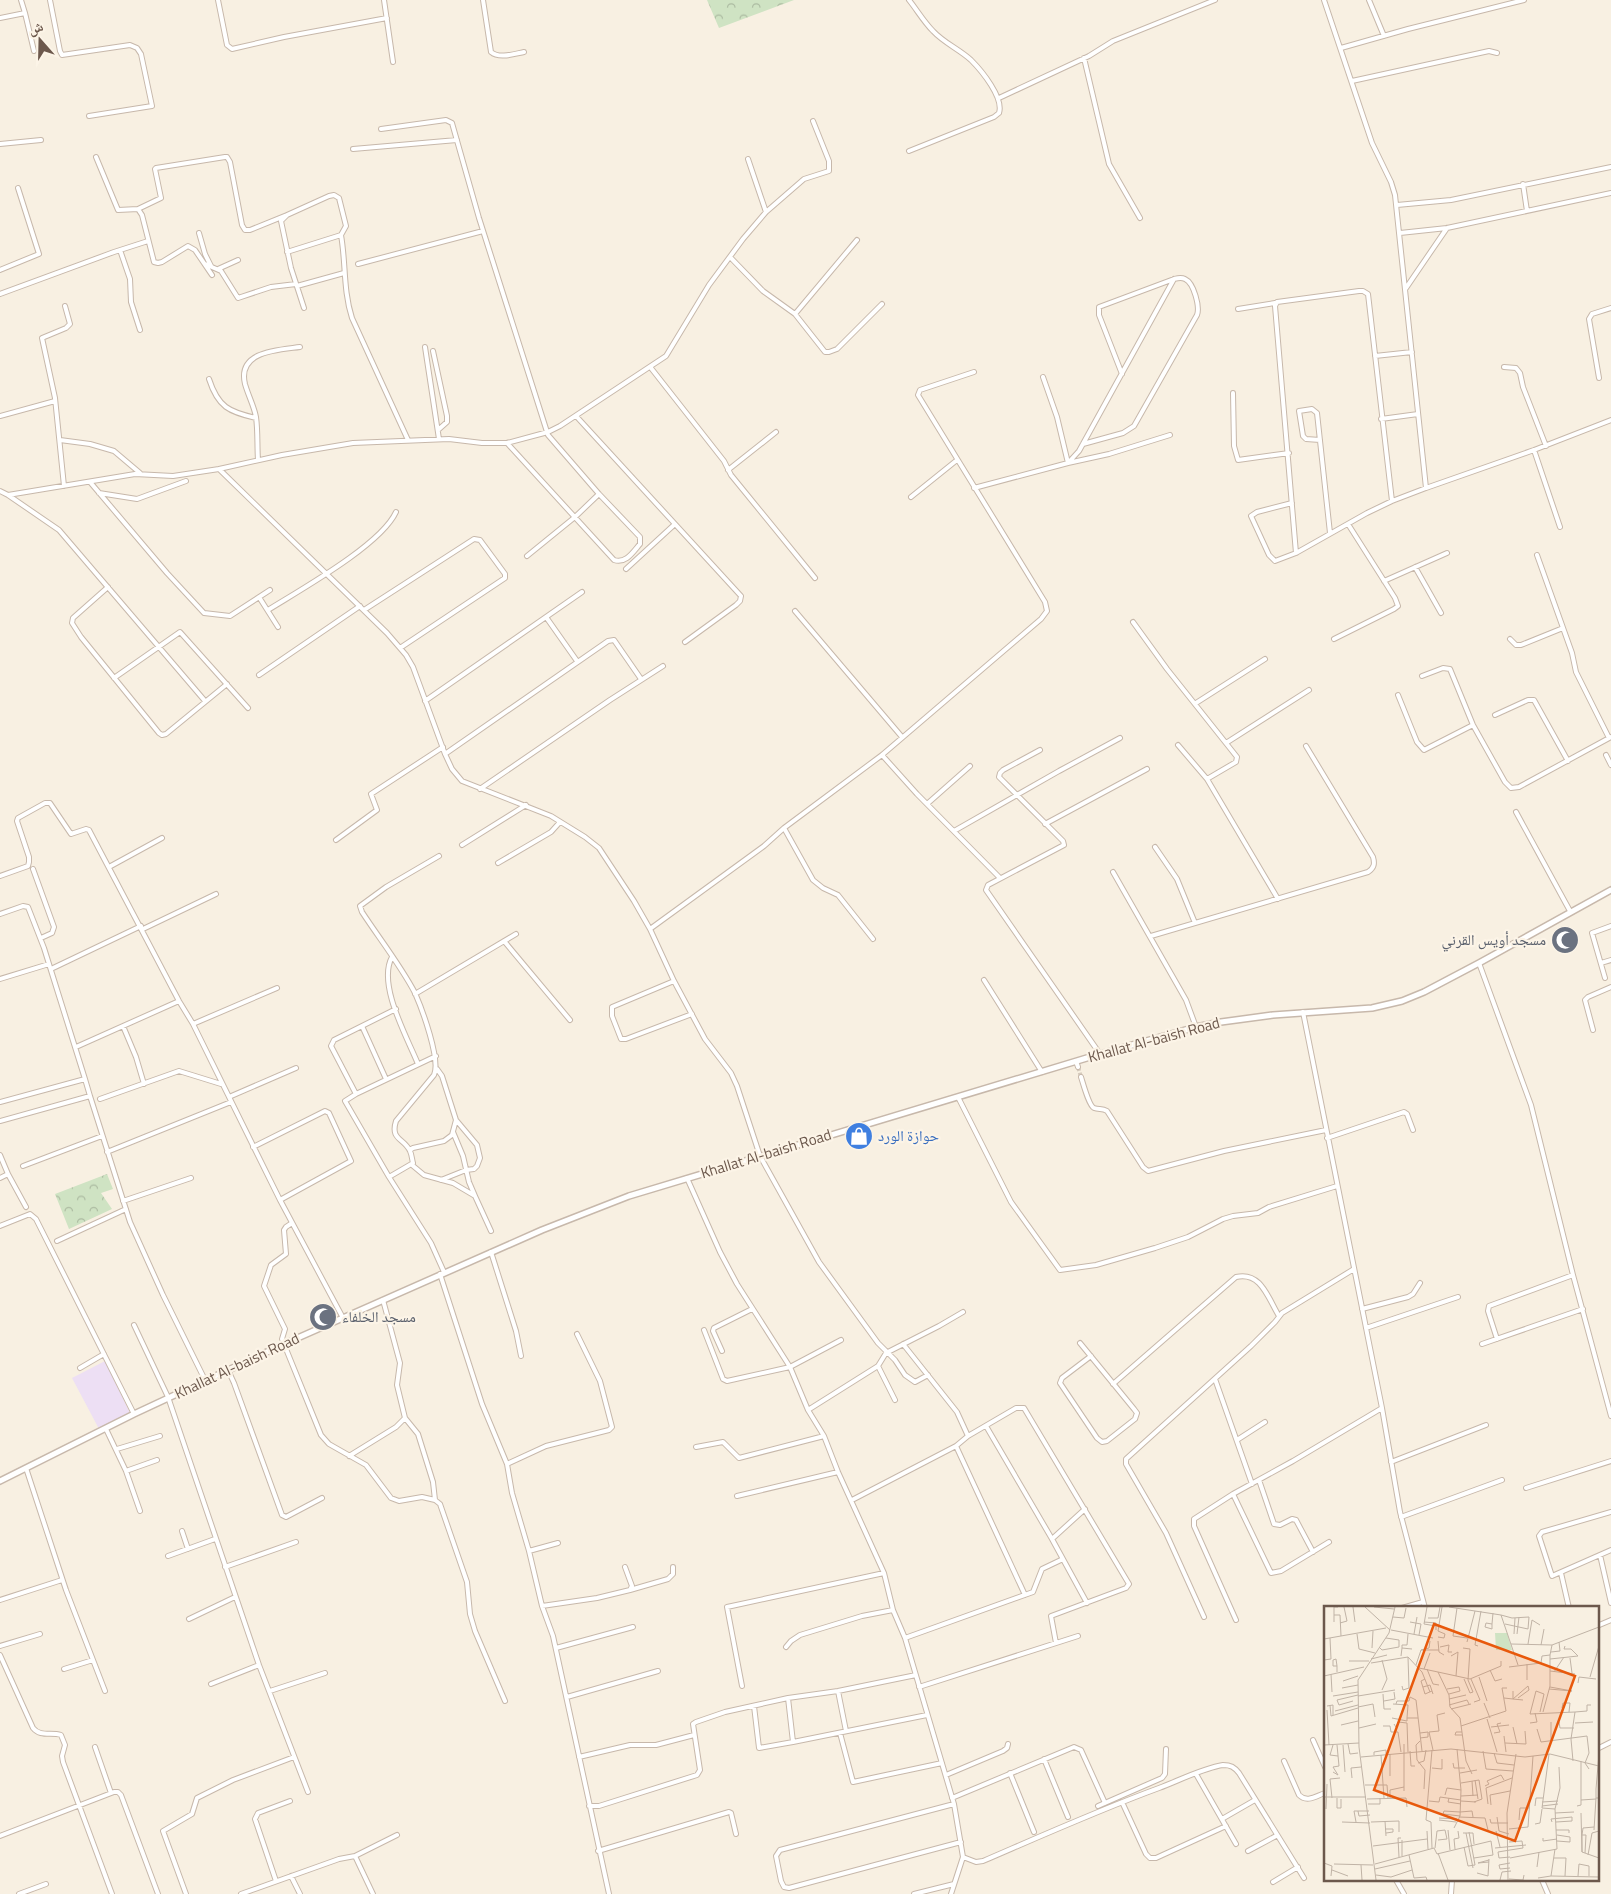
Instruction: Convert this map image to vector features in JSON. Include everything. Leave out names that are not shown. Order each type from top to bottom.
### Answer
[{"type":"street","points":[[21,0],[34,51]]},
{"type":"street","points":[[50,0],[62,55],[130,45],[137,48],[141,54],[152,106],[89,116]]},
{"type":"street","points":[[218,0],[227,45],[232,49],[284,37],[387,18]]},
{"type":"street","points":[[384,0],[393,62]]},
{"type":"street","points":[[483,0],[491,52],[494,55],[501,56],[524,52]]},
{"type":"street","points":[[909,0],[934,32],[970,60],[999,98],[1000,111],[997,116],[909,151]]},
{"type":"street","points":[[999,98],[1084,58],[1113,41],[1215,0]]},
{"type":"street","points":[[1324,0],[1372,143],[1391,182],[1397,206],[1426,488]]},
{"type":"street","points":[[1370,0],[1384,36]]},
{"type":"street","points":[[1341,48],[1524,0]]},
{"type":"street","points":[[0,18],[25,13]]},
{"type":"street","points":[[1352,81],[1489,50],[1497,53]]},
{"type":"street","points":[[1084,58],[1109,164],[1140,218]]},
{"type":"street","points":[[381,129],[446,120],[452,123],[483,231],[550,439],[640,539],[640,544],[625,560],[619,562],[614,560],[507,443]]},
{"type":"street","points":[[8,495],[141,474],[173,476],[353,443],[439,439],[507,443],[548,432],[661,361],[670,351],[702,296],[730,256],[766,212],[804,179],[829,171],[829,161],[813,121]]},
{"type":"street","points":[[0,144],[41,140]]},
{"type":"street","points":[[353,149],[458,140]]},
{"type":"street","points":[[96,157],[116,209],[121,211],[138,210],[162,197],[155,171],[156,168],[225,157],[230,162],[242,225],[245,230],[250,230],[329,196],[337,196],[341,202],[346,223],[341,235],[288,252]]},
{"type":"street","points":[[748,159],[766,212]]},
{"type":"street","points":[[1397,206],[1451,200],[1611,167]]},
{"type":"street","points":[[1523,184],[1526,211]]},
{"type":"street","points":[[0,270],[39,254],[18,188]]},
{"type":"street","points":[[1400,233],[1447,228],[1611,193]]},
{"type":"street","points":[[138,210],[142,215],[153,260],[156,263],[162,262],[188,246],[194,248],[212,275]]},
{"type":"street","points":[[287,215],[281,221],[296,285],[304,308]]},
{"type":"street","points":[[1406,289],[1447,228]]},
{"type":"street","points":[[358,264],[483,231]]},
{"type":"street","points":[[199,233],[211,266]]},
{"type":"street","points":[[341,235],[344,249],[347,301],[352,318],[408,440]]},
{"type":"street","points":[[795,314],[858,240]]},
{"type":"street","points":[[0,294],[148,241]]},
{"type":"street","points":[[120,250],[130,279],[131,302],[140,330]]},
{"type":"street","points":[[730,256],[763,291],[795,314],[822,350],[829,352],[837,349],[882,304]]},
{"type":"street","points":[[218,269],[238,260]]},
{"type":"street","points":[[205,264],[218,269],[238,298],[271,287],[296,285],[344,273]]},
{"type":"street","points":[[1083,444],[1123,433],[1134,426],[1197,315],[1198,306],[1190,282],[1184,278],[1174,279],[1099,307],[1099,315],[1122,374]]},
{"type":"street","points":[[1068,463],[1083,444],[1174,279]]},
{"type":"street","points":[[1238,309],[1276,303],[1282,300],[1366,292],[1392,501]]},
{"type":"street","points":[[1276,303],[1296,553]]},
{"type":"street","points":[[64,306],[70,324],[66,328],[42,338],[55,401],[64,486]]},
{"type":"street","points":[[1599,378],[1590,316],[1611,308]]},
{"type":"street","points":[[258,460],[256,418],[245,384],[245,367],[254,358],[268,351],[300,347]]},
{"type":"street","points":[[424,347],[439,439]]},
{"type":"street","points":[[433,351],[448,416],[447,422],[438,430]]},
{"type":"street","points":[[1375,356],[1412,352]]},
{"type":"street","points":[[1504,367],[1512,366],[1520,373],[1522,387],[1546,446]]},
{"type":"street","points":[[650,368],[724,461],[728,470],[815,578]]},
{"type":"street","points":[[650,929],[764,846],[784,828],[882,755],[1041,619],[1047,611],[1045,602],[918,397],[920,390],[974,372]]},
{"type":"street","points":[[1043,376],[1057,417],[1068,463]]},
{"type":"street","points":[[209,379],[216,398],[229,411],[256,418]]},
{"type":"street","points":[[1232,393],[1234,446],[1238,460],[1289,453]]},
{"type":"street","points":[[0,416],[55,401]]},
{"type":"street","points":[[1320,440],[1306,439],[1303,436],[1298,412],[1315,410],[1318,416],[1330,533]]},
{"type":"street","points":[[1381,419],[1418,414]]},
{"type":"street","points":[[576,416],[738,592],[741,598],[736,605],[685,642]]},
{"type":"street","points":[[1292,503],[1257,512],[1251,518],[1269,555],[1276,561],[1296,553],[1392,501],[1546,446],[1611,420]]},
{"type":"street","points":[[728,470],[776,432]]},
{"type":"street","points":[[974,488],[1108,454],[1170,435]]},
{"type":"street","points":[[60,440],[90,444],[114,451],[141,474]]},
{"type":"street","points":[[1534,450],[1560,528]]},
{"type":"street","points":[[910,497],[957,460]]},
{"type":"street","points":[[219,469],[327,573],[400,648],[413,667],[452,770],[462,781],[526,805],[585,836],[598,848],[630,894],[650,929],[674,981],[705,1039],[727,1068],[737,1086],[760,1156],[818,1262],[886,1353],[895,1360],[909,1379],[915,1382],[928,1375]]},
{"type":"street","points":[[99,493],[137,499],[186,481]]},
{"type":"street","points":[[90,482],[167,573],[204,613],[230,616],[270,590]]},
{"type":"street","points":[[0,491],[59,530],[205,701]]},
{"type":"street","points":[[527,556],[575,517],[599,494]]},
{"type":"street","points":[[268,610],[327,573],[377,535],[396,512]]},
{"type":"street","points":[[626,569],[676,524]]},
{"type":"street","points":[[1334,639],[1397,607],[1396,600],[1348,524]]},
{"type":"street","points":[[364,610],[474,538],[480,540],[505,578],[400,648]]},
{"type":"street","points":[[1384,581],[1448,553]]},
{"type":"street","points":[[1422,676],[1443,668],[1450,669],[1456,679],[1473,726],[1505,782],[1511,788],[1518,787],[1610,737],[1578,677],[1537,555]]},
{"type":"street","points":[[1415,567],[1441,613]]},
{"type":"street","points":[[108,587],[72,620],[74,627],[162,735],[166,734],[227,684]]},
{"type":"street","points":[[425,700],[582,592]]},
{"type":"street","points":[[259,597],[278,627]]},
{"type":"street","points":[[259,675],[360,606]]},
{"type":"street","points":[[796,611],[902,737]]},
{"type":"street","points":[[546,616],[577,661]]},
{"type":"street","points":[[1133,622],[1167,669],[1196,703],[1237,760],[1207,779]]},
{"type":"street","points":[[1510,639],[1516,644],[1521,645],[1563,628]]},
{"type":"street","points":[[114,678],[177,632],[182,632],[248,708]]},
{"type":"street","points":[[445,754],[611,639],[616,643],[641,679]]},
{"type":"street","points":[[1196,703],[1265,658]]},
{"type":"street","points":[[480,789],[663,666]]},
{"type":"street","points":[[1226,743],[1309,690]]},
{"type":"street","points":[[1398,695],[1417,742],[1424,750],[1473,726]]},
{"type":"street","points":[[1495,715],[1528,700],[1534,700],[1568,761]]},
{"type":"street","points":[[954,832],[1120,738]]},
{"type":"street","points":[[1178,745],[1207,779],[1278,899]]},
{"type":"street","points":[[1151,936],[1372,870],[1373,857],[1306,746]]},
{"type":"street","points":[[336,840],[377,810],[372,794],[442,747]]},
{"type":"street","points":[[1040,750],[1003,770],[999,775],[1000,779],[1063,841],[1063,846],[1000,878],[988,885],[986,890],[1100,1054]]},
{"type":"street","points":[[882,755],[1000,878]]},
{"type":"street","points":[[1606,755],[1611,765]]},
{"type":"street","points":[[927,804],[970,766]]},
{"type":"street","points":[[1045,824],[1147,769]]},
{"type":"street","points":[[0,876],[28,866],[30,862],[17,821],[18,818],[48,802],[54,807],[69,833],[73,834],[86,829],[89,830],[193,1024],[280,1200],[343,1318]]},
{"type":"street","points":[[462,845],[526,805]]},
{"type":"street","points":[[1516,812],[1570,911]]},
{"type":"street","points":[[498,863],[551,832],[560,822]]},
{"type":"street","points":[[784,828],[813,880],[823,888],[838,895],[873,939]]},
{"type":"street","points":[[109,867],[162,838]]},
{"type":"street","points":[[1155,848],[1179,884],[1195,923]]},
{"type":"street","points":[[412,1166],[410,1150],[395,1135],[394,1128],[396,1121],[429,1082],[436,1069],[436,1056],[415,994],[360,906],[386,887],[439,856]]},
{"type":"street","points":[[33,870],[54,927],[52,933],[41,938]]},
{"type":"street","points":[[1113,872],[1186,1000],[1196,1027]]},
{"type":"street","name":"Khallat Al-baish Road","points":[[0,1480],[168,1397],[284,1344],[542,1230],[629,1196],[1042,1072],[1077,1064],[1100,1054],[1196,1027],[1246,1018],[1302,1012],[1340,1012],[1372,1008],[1402,1001],[1424,992],[1479,963],[1611,890]]},
{"type":"street","points":[[51,969],[216,894]]},
{"type":"street","points":[[0,914],[23,906],[28,907],[41,938],[123,1201],[155,1279],[205,1380]]},
{"type":"street","points":[[1604,978],[1592,933],[1611,926]]},
{"type":"street","points":[[415,994],[516,934]]},
{"type":"street","points":[[504,941],[570,1020]]},
{"type":"street","points":[[392,957],[387,965],[387,982],[418,1064]]},
{"type":"street","points":[[1601,963],[1611,960]]},
{"type":"street","points":[[1479,963],[1531,1106],[1573,1275],[1611,1416]]},
{"type":"street","points":[[0,979],[49,964]]},
{"type":"street","points":[[984,980],[1042,1072]]},
{"type":"street","points":[[674,981],[612,1007],[612,1016],[621,1039],[626,1040],[692,1014]]},
{"type":"street","points":[[1593,1030],[1585,1000],[1611,987]]},
{"type":"street","points":[[193,1024],[277,988]]},
{"type":"street","points":[[76,1047],[179,1001]]},
{"type":"street","points":[[356,1094],[332,1043],[334,1040],[396,1009]]},
{"type":"street","points":[[1302,1012],[1382,1408],[1401,1517],[1424,1606]]},
{"type":"street","points":[[123,1026],[144,1084]]},
{"type":"street","points":[[362,1026],[386,1079]]},
{"type":"street","points":[[436,1056],[346,1099],[345,1104],[430,1243],[442,1273],[482,1404],[507,1464],[512,1493],[542,1606],[556,1648],[608,1894]]},
{"type":"street","points":[[229,1097],[296,1068]]},
{"type":"street","points":[[436,1069],[442,1076],[456,1120],[477,1144],[480,1158],[474,1169],[466,1170],[441,1180]]},
{"type":"street","points":[[100,1099],[179,1071],[221,1084]]},
{"type":"street","points":[[1081,1077],[1091,1105],[1107,1111],[1142,1167],[1148,1171],[1224,1151],[1326,1130]]},
{"type":"street","points":[[0,1102],[85,1079]]},
{"type":"street","points":[[0,1121],[90,1096]]},
{"type":"street","points":[[958,1097],[1011,1202],[1060,1270],[1096,1265],[1155,1248],[1188,1237],[1223,1219],[1258,1213],[1269,1207],[1337,1186]]},
{"type":"street","points":[[107,1152],[231,1102]]},
{"type":"street","points":[[253,1147],[325,1111],[329,1113],[351,1161],[280,1200]]},
{"type":"street","points":[[1327,1138],[1404,1112],[1407,1114],[1413,1130]]},
{"type":"street","points":[[410,1150],[444,1141],[453,1132],[456,1120]]},
{"type":"street","points":[[453,1132],[463,1156],[475,1196],[491,1231]]},
{"type":"street","points":[[23,1166],[102,1136]]},
{"type":"street","points":[[0,1155],[26,1207]]},
{"type":"street","points":[[389,1177],[412,1166]]},
{"type":"street","points":[[412,1166],[424,1175],[453,1183],[475,1196]]},
{"type":"street","points":[[0,1178],[8,1174]]},
{"type":"street","points":[[123,1201],[191,1178]]},
{"type":"street","points":[[687,1178],[720,1252],[752,1309],[790,1368],[808,1410],[824,1436],[838,1472],[884,1573],[892,1610],[905,1638],[954,1804],[963,1857],[951,1894]]},
{"type":"street","points":[[57,1242],[126,1209]]},
{"type":"street","points":[[0,1226],[30,1214],[36,1219],[134,1414]]},
{"type":"street","points":[[292,1223],[284,1230],[286,1254],[271,1265],[264,1286],[285,1329],[282,1339],[321,1435],[329,1444],[366,1465],[391,1498],[399,1501],[422,1497],[436,1500]]},
{"type":"street","points":[[491,1252],[516,1331],[521,1356]]},
{"type":"street","points":[[1204,1617],[1166,1533],[1125,1461],[1129,1455],[1257,1340],[1287,1309],[1354,1269]]},
{"type":"street","points":[[1496,1339],[1488,1310],[1489,1306],[1573,1275]]},
{"type":"street","points":[[1113,1384],[1236,1277],[1250,1276],[1258,1281],[1279,1316]]},
{"type":"street","points":[[1362,1309],[1408,1297],[1413,1294],[1420,1283]]},
{"type":"street","points":[[1366,1328],[1458,1297]]},
{"type":"street","points":[[383,1300],[400,1363],[397,1385],[405,1418],[418,1434],[433,1482],[436,1500],[440,1504],[467,1582],[470,1614],[475,1631],[486,1661],[505,1701]]},
{"type":"street","points":[[722,1352],[713,1330],[714,1328],[752,1309]]},
{"type":"street","points":[[1482,1344],[1583,1309]]},
{"type":"street","points":[[808,1410],[878,1366],[886,1353],[963,1312]]},
{"type":"street","points":[[134,1325],[168,1397],[224,1567],[308,1792]]},
{"type":"street","points":[[704,1330],[725,1381],[790,1368],[841,1340]]},
{"type":"street","points":[[507,1464],[546,1446],[609,1430],[612,1427],[600,1380],[577,1334]]},
{"type":"street","points":[[1080,1342],[1137,1413],[1137,1416],[1107,1441],[1102,1442],[1097,1438],[1060,1383],[1062,1378],[1091,1356]]},
{"type":"street","points":[[903,1344],[957,1412],[968,1436]]},
{"type":"street","points":[[80,1368],[104,1354]]},
{"type":"street","points":[[878,1366],[895,1400]]},
{"type":"street","points":[[228,1370],[282,1515],[286,1516],[322,1498]]},
{"type":"street","points":[[1215,1379],[1252,1484]]},
{"type":"street","points":[[852,1500],[956,1446],[968,1436],[1016,1408],[1024,1408],[1129,1584],[1126,1588],[1051,1616],[1056,1643]]},
{"type":"street","points":[[1236,1620],[1193,1522],[1196,1517],[1382,1408]]},
{"type":"street","points":[[349,1456],[396,1427],[405,1418]]},
{"type":"street","points":[[1237,1440],[1265,1422]]},
{"type":"street","points":[[1391,1462],[1486,1425]]},
{"type":"street","points":[[986,1426],[1087,1603]]},
{"type":"street","points":[[106,1429],[117,1449],[140,1511]]},
{"type":"street","points":[[117,1449],[160,1436]]},
{"type":"street","points":[[696,1447],[723,1442],[739,1458],[824,1436]]},
{"type":"street","points":[[956,1446],[1025,1595]]},
{"type":"street","points":[[126,1471],[157,1460]]},
{"type":"street","points":[[1526,1488],[1611,1461]]},
{"type":"street","points":[[26,1468],[62,1580],[104,1691]]},
{"type":"street","points":[[737,1496],[838,1472]]},
{"type":"street","points":[[1259,1480],[1274,1524],[1280,1525],[1292,1519],[1296,1520],[1312,1552]]},
{"type":"street","points":[[1401,1517],[1502,1480]]},
{"type":"street","points":[[1233,1494],[1271,1573],[1281,1571],[1329,1542]]},
{"type":"street","points":[[1052,1539],[1085,1509]]},
{"type":"street","points":[[1611,1512],[1540,1534],[1550,1574],[1554,1576],[1611,1550]]},
{"type":"street","points":[[182,1531],[188,1549]]},
{"type":"street","points":[[168,1556],[215,1538]]},
{"type":"street","points":[[224,1567],[296,1542]]},
{"type":"street","points":[[529,1552],[558,1543]]},
{"type":"street","points":[[1600,1555],[1611,1603]]},
{"type":"street","points":[[905,1638],[1035,1590],[1042,1569],[1063,1559]]},
{"type":"street","points":[[625,1566],[632,1586],[630,1590]]},
{"type":"street","points":[[542,1606],[597,1598],[668,1580],[674,1574],[673,1567]]},
{"type":"street","points":[[742,1686],[726,1607],[884,1573]]},
{"type":"street","points":[[1562,1573],[1569,1606]]},
{"type":"street","points":[[0,1600],[62,1580]]},
{"type":"street","points":[[189,1619],[235,1597]]},
{"type":"street","points":[[1409,1606],[1423,1602]]},
{"type":"street","points":[[786,1647],[800,1635],[862,1616],[892,1610]]},
{"type":"street","points":[[1598,1626],[1611,1620]]},
{"type":"street","points":[[556,1648],[633,1627]]},
{"type":"street","points":[[0,1646],[40,1634]]},
{"type":"street","points":[[919,1687],[1078,1636]]},
{"type":"street","points":[[0,1655],[33,1728],[40,1734],[61,1734],[64,1740],[63,1762],[112,1894]]},
{"type":"street","points":[[64,1669],[93,1660]]},
{"type":"street","points":[[211,1684],[259,1664]]},
{"type":"street","points":[[567,1697],[658,1671]]},
{"type":"street","points":[[270,1691],[325,1672]]},
{"type":"street","points":[[590,1806],[599,1806],[697,1775],[700,1770],[694,1735],[694,1723],[725,1712],[788,1698],[838,1692],[916,1675]]},
{"type":"street","points":[[838,1692],[846,1731]]},
{"type":"street","points":[[788,1698],[793,1742]]},
{"type":"street","points":[[754,1706],[759,1748],[927,1715]]},
{"type":"street","points":[[840,1733],[853,1782],[942,1763]]},
{"type":"street","points":[[579,1757],[630,1745],[656,1745],[694,1735]]},
{"type":"street","points":[[1313,1740],[1324,1764]]},
{"type":"street","points":[[1598,1748],[1611,1742]]},
{"type":"street","points":[[946,1776],[1003,1751],[1007,1748],[1008,1744]]},
{"type":"street","points":[[95,1747],[111,1793]]},
{"type":"street","points":[[952,1798],[1071,1748],[1078,1748],[1081,1750],[1105,1803]]},
{"type":"street","points":[[1098,1806],[1162,1778],[1166,1749]]},
{"type":"street","points":[[186,1894],[163,1831],[192,1814],[197,1798],[233,1780],[294,1757]]},
{"type":"street","points":[[1044,1759],[1068,1817]]},
{"type":"street","points":[[1284,1761],[1302,1799],[1307,1800],[1324,1793]]},
{"type":"street","points":[[963,1857],[976,1862],[983,1860],[1122,1802],[1196,1774],[1220,1766],[1233,1766],[1304,1878]]},
{"type":"street","points":[[1010,1773],[1034,1832]]},
{"type":"street","points":[[1196,1774],[1236,1844]]},
{"type":"street","points":[[0,1836],[111,1793],[118,1792],[121,1795],[158,1894]]},
{"type":"street","points":[[1222,1819],[1255,1800]]},
{"type":"street","points":[[276,1881],[255,1819],[258,1813],[290,1801]]},
{"type":"street","points":[[1122,1802],[1146,1854],[1150,1858],[1156,1858],[1226,1826]]},
{"type":"street","points":[[954,1804],[780,1850],[776,1856],[781,1880],[784,1887],[789,1888],[961,1842]]},
{"type":"street","points":[[598,1852],[729,1812],[731,1813],[736,1834]]},
{"type":"street","points":[[241,1894],[339,1859],[355,1856],[397,1835]]},
{"type":"street","points":[[1248,1851],[1276,1836]]},
{"type":"street","points":[[355,1856],[373,1894]]},
{"type":"street","points":[[1273,1882],[1298,1868]]},
{"type":"street","points":[[292,1876],[300,1894]]},
{"type":"street","points":[[1397,1882],[1404,1894]]},
{"type":"street","points":[[1543,1882],[1548,1894]]},
{"type":"street","points":[[19,1894],[46,1884]]},
{"type":"street","points":[[914,1894],[954,1884]]},
{"type":"shaded area","points":[[105,1361],[130,1413],[99,1429],[72,1378]]},
{"type":"green space","points":[[707,0],[794,0],[719,28]]},
{"type":"green space","points":[[107,1174],[113,1189],[101,1193],[112,1209],[69,1229],[55,1194]]},
{"type":"tunnel","points":[[1078,1067],[1081,1077]]},
{"type":"place","name":"مسجد أويس القرني","points":[[1565,940]]},
{"type":"place","name":"حوازة الورد","points":[[859,1136]]},
{"type":"place","name":"مسجد الخلفاء","points":[[323,1317]]}]
